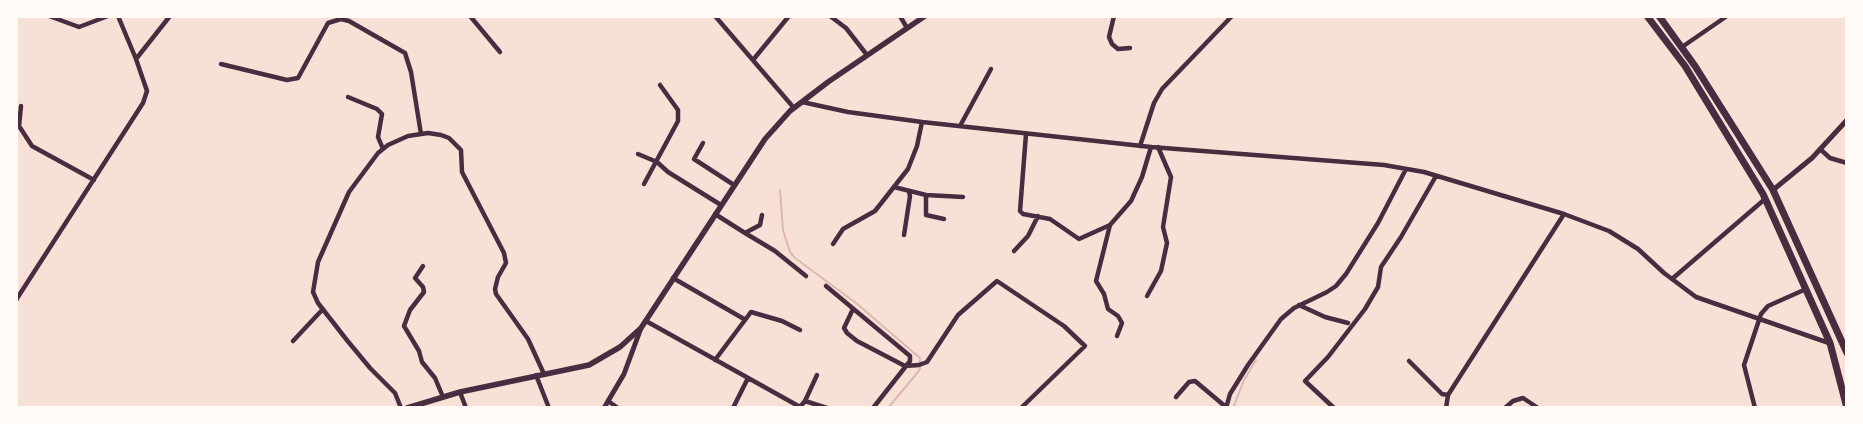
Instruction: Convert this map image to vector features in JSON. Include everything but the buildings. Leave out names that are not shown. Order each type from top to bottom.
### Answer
[{"type":"highway","points":[[1647,16],[1685,66],[1765,199],[1830,343],[1847,408]]},
{"type":"highway","points":[[1659,16],[1682,48],[1773,190],[1846,350]]},
{"type":"highway","points":[[1830,343],[1846,350]]},
{"type":"main road","points":[[407,408],[460,392],[589,365],[620,347],[641,328],[765,138],[794,108],[925,16]]},
{"type":"street","points":[[49,16],[79,27],[108,16]]},
{"type":"street","points":[[16,300],[144,103],[147,92],[118,16]]},
{"type":"street","points":[[136,59],[170,16]]},
{"type":"street","points":[[470,16],[500,52]]},
{"type":"street","points":[[715,16],[794,108]]},
{"type":"street","points":[[753,60],[789,16]]},
{"type":"street","points":[[830,16],[846,28],[867,55]]},
{"type":"street","points":[[900,16],[907,28]]},
{"type":"street","points":[[1114,16],[1109,37],[1112,44],[1118,49],[1130,48]]},
{"type":"street","points":[[1140,146],[1154,103],[1162,89],[1232,16]]},
{"type":"street","points":[[1682,48],[1727,16]]},
{"type":"street","points":[[221,64],[287,80],[298,78],[328,24],[341,19],[349,21],[405,53],[411,72],[421,134]]},
{"type":"street","points":[[960,126],[991,69]]},
{"type":"street","points":[[644,184],[675,130],[678,116],[672,101],[660,85]]},
{"type":"street","points":[[348,97],[377,109],[382,114],[378,137],[383,149]]},
{"type":"street","points":[[802,102],[848,112],[922,122],[1158,148],[1384,165],[1436,176],[1564,214],[1609,231],[1638,249],[1696,297],[1830,343]]},
{"type":"street","points":[[21,106],[19,126],[32,146],[94,180]]},
{"type":"street","points":[[1773,190],[1820,149],[1847,120]]},
{"type":"street","points":[[833,244],[843,229],[875,211],[894,187],[914,158],[922,122]]},
{"type":"street","points":[[401,408],[394,393],[365,363],[323,309],[313,292],[318,262],[349,192],[366,167],[383,149],[408,136],[428,133],[449,138],[461,150],[462,172],[504,253],[506,263],[494,289],[528,339],[544,374]]},
{"type":"street","points":[[1026,134],[1020,211],[1023,214],[1050,219],[1079,239],[1110,225],[1131,200],[1142,177],[1152,147]]},
{"type":"street","points":[[703,143],[694,159],[734,185]]},
{"type":"street","points":[[1147,296],[1161,271],[1167,243],[1163,227],[1170,177],[1158,148]]},
{"type":"street","points":[[1820,149],[1830,158],[1847,164]]},
{"type":"street","points":[[638,154],[657,162],[668,172],[720,205]]},
{"type":"street","points":[[1176,397],[1189,382],[1195,381],[1226,407],[1230,394],[1261,343],[1281,319],[1299,305],[1336,286],[1378,223],[1406,169]]},
{"type":"street","points":[[1334,408],[1305,382],[1328,358],[1365,309],[1378,287],[1381,267],[1401,237],[1436,176]]},
{"type":"street","points":[[894,187],[926,195],[963,197]]},
{"type":"street","points":[[904,235],[909,192]]},
{"type":"street","points":[[926,195],[926,215],[944,219]]},
{"type":"street","points":[[1672,279],[1765,199]]},
{"type":"street","points":[[715,214],[775,251],[806,276]]},
{"type":"street","points":[[1446,408],[1448,395],[1564,214]]},
{"type":"street","points":[[745,233],[760,225],[762,215]]},
{"type":"street","points":[[1014,251],[1028,236],[1038,216]]},
{"type":"street","points":[[1110,225],[1096,281],[1104,294],[1108,309],[1118,316],[1122,323],[1117,336]]},
{"type":"street","points":[[423,266],[415,278],[423,286],[424,292],[410,310],[404,326],[419,351],[422,362],[435,378],[443,397]]},
{"type":"street","points":[[673,278],[744,319]]},
{"type":"street","points":[[853,309],[848,317],[845,331],[857,342],[905,366],[928,362],[958,315],[997,281],[1064,326],[1085,346],[1021,408]]},
{"type":"street","points":[[826,286],[908,352],[910,361],[873,408]]},
{"type":"street","points":[[1755,408],[1744,365],[1759,319],[1763,310],[1768,306],[1806,289]]},
{"type":"street","points":[[1299,305],[1325,317],[1348,323]]},
{"type":"street","points":[[293,341],[323,309]]},
{"type":"street","points":[[715,360],[748,314],[755,312],[787,323],[800,330]]},
{"type":"street","points":[[646,320],[801,407],[817,375]]},
{"type":"street","points":[[604,408],[624,374],[641,328]]},
{"type":"street","points":[[1409,361],[1442,394],[1448,395]]},
{"type":"street","points":[[536,375],[550,408]]},
{"type":"street","points":[[733,408],[748,378]]},
{"type":"street","points":[[460,392],[466,408]]},
{"type":"street","points":[[1505,408],[1513,401],[1524,398],[1538,408]]},
{"type":"street","points":[[608,401],[618,408]]},
{"type":"street","points":[[805,401],[827,408]]},
{"type":"waterway","points":[[780,190],[783,230],[790,252],[795,258],[856,303],[920,358],[918,372],[888,408]]},
{"type":"waterway","points":[[1233,408],[1244,380],[1256,360]]}]
